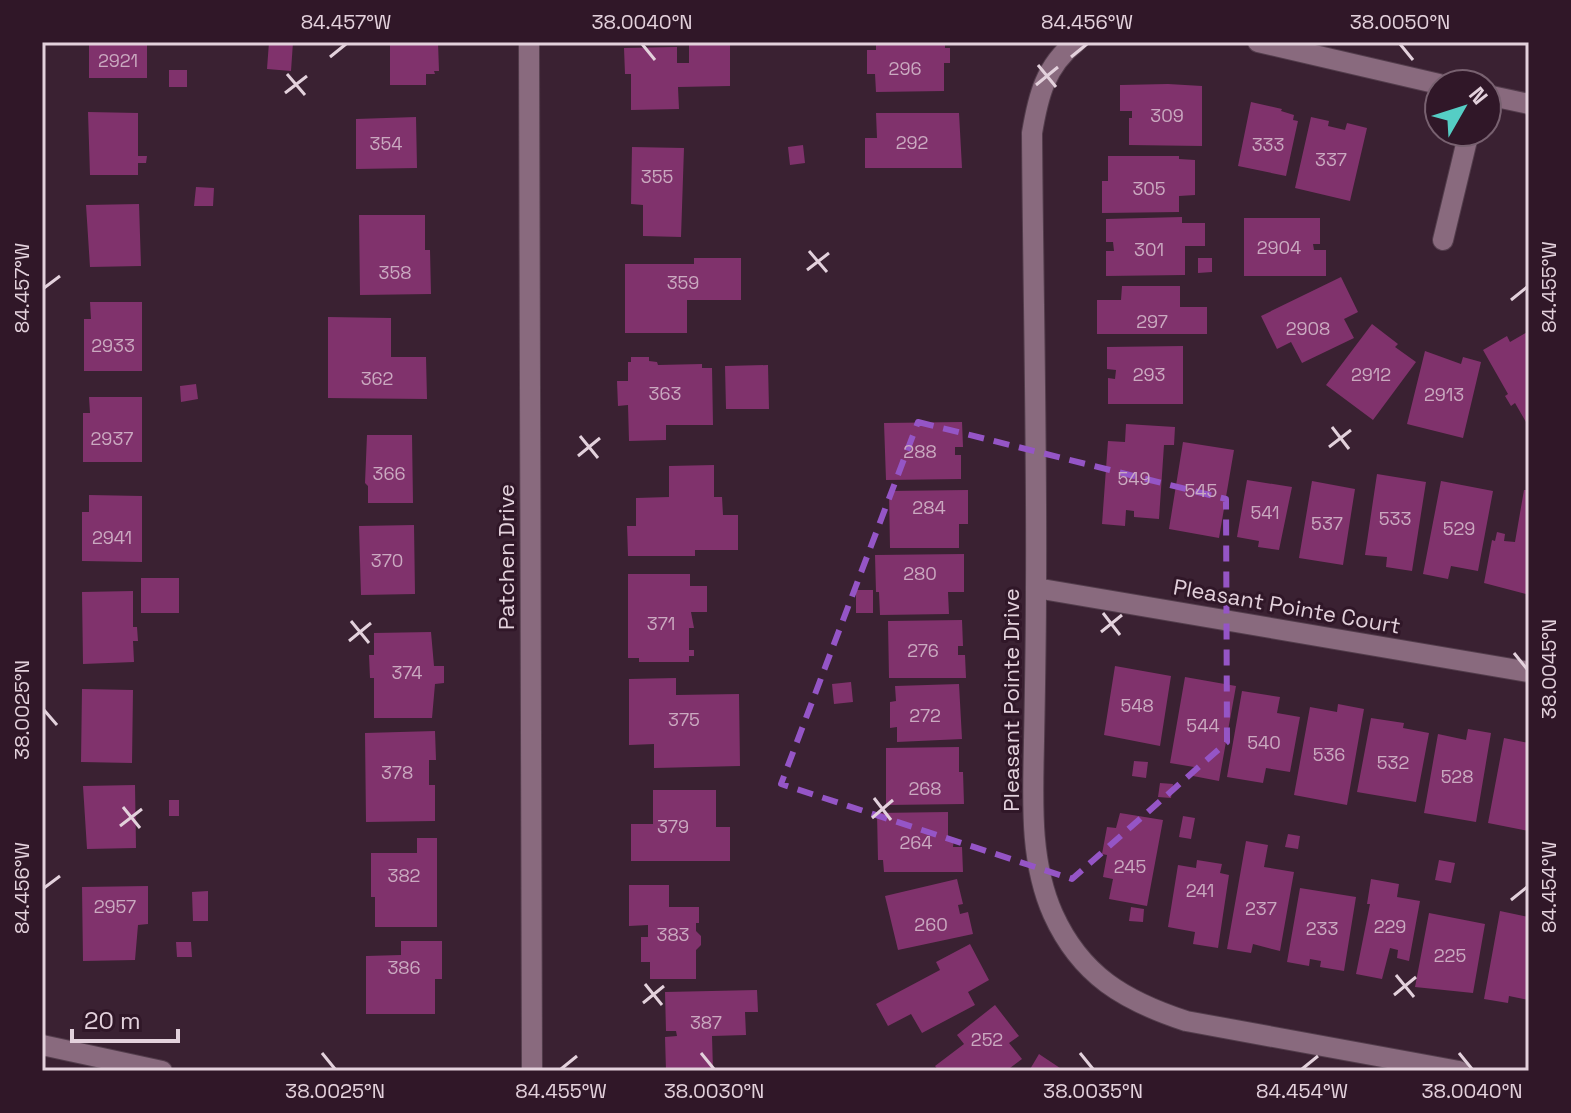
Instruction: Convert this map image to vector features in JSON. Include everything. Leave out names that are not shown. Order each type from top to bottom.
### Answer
[{"type":"street","name":"Patchen Drive","points":[[529,42],[532,1071]]},
{"type":"street","name":"Pleasant Pointe Drive","points":[[1076,42],[1046,76],[1032,133],[1036,588],[1033,805],[1038,869],[1053,914],[1075,953],[1105,983],[1145,1007],[1186,1021],[1459,1071]]},
{"type":"street","points":[[1258,42],[1423,80]]},
{"type":"street","points":[[1503,98],[1529,104]]},
{"type":"street","points":[[1443,240],[1465,148]]},
{"type":"street","name":"Pleasant Pointe Court","points":[[1036,588],[1529,672]]},
{"type":"street","points":[[42,1045],[162,1071]]},
{"type":"highlighted area","points":[[918,422],[1226,499],[1227,742],[1072,879],[781,784]]},
{"type":"building","points":[[89,42],[147,42],[147,78],[89,78]]},
{"type":"building","points":[[269,42],[293,42],[291,71],[267,69]]},
{"type":"building","points":[[390,42],[438,42],[439,71],[426,74],[426,85],[390,85]]},
{"type":"building","points":[[876,42],[945,42],[945,48],[950,48],[950,63],[944,63],[944,91],[876,92],[875,74],[867,74],[867,50],[876,50]]},
{"type":"building","points":[[689,45],[730,45],[730,86],[678,87],[679,109],[631,110],[631,74],[625,74],[624,48],[677,47],[677,63],[689,63]]},
{"type":"building","points":[[169,70],[187,70],[187,87],[169,87]]},
{"type":"building","points":[[1120,85],[1202,86],[1202,146],[1129,145],[1132,111],[1120,111]]},
{"type":"building","points":[[1251,102],[1282,109],[1298,121],[1286,176],[1238,166]]},
{"type":"building","points":[[88,112],[138,113],[138,156],[147,156],[146,163],[138,163],[138,175],[90,175]]},
{"type":"building","points":[[876,113],[959,113],[962,168],[865,168],[865,138],[877,138]]},
{"type":"building","points":[[416,117],[417,168],[356,169],[356,119]]},
{"type":"building","points":[[1311,117],[1329,121],[1328,126],[1345,130],[1347,123],[1367,128],[1350,201],[1295,188]]},
{"type":"building","points":[[803,145],[805,163],[790,165],[788,147]]},
{"type":"building","points":[[632,147],[684,148],[681,237],[643,236],[643,205],[631,204]]},
{"type":"building","points":[[1108,156],[1179,156],[1179,159],[1195,160],[1195,195],[1179,196],[1179,212],[1102,213],[1102,181],[1108,181]]},
{"type":"building","points":[[196,187],[214,188],[213,206],[194,206]]},
{"type":"building","points":[[139,204],[141,266],[90,267],[86,205]]},
{"type":"building","points":[[359,215],[425,215],[425,250],[430,250],[431,294],[360,295]]},
{"type":"building","points":[[1182,217],[1182,223],[1205,223],[1205,246],[1185,246],[1185,275],[1106,276],[1106,251],[1114,251],[1113,242],[1106,242],[1106,219]]},
{"type":"building","points":[[1244,218],[1320,218],[1320,244],[1313,244],[1314,250],[1326,250],[1326,276],[1244,276]]},
{"type":"building","points":[[694,258],[741,258],[741,300],[687,300],[687,333],[625,333],[625,264],[694,264]]},
{"type":"building","points":[[1198,258],[1212,258],[1212,272],[1198,273]]},
{"type":"building","points":[[1341,277],[1358,312],[1344,319],[1354,338],[1302,363],[1291,342],[1277,349],[1261,316]]},
{"type":"building","points":[[1122,286],[1180,286],[1180,307],[1207,307],[1207,334],[1097,334],[1097,300],[1121,300]]},
{"type":"building","points":[[90,302],[142,302],[142,371],[84,371],[84,319],[91,319]]},
{"type":"building","points":[[328,317],[391,318],[391,357],[426,357],[427,399],[328,398]]},
{"type":"building","points":[[1372,324],[1416,362],[1373,420],[1326,385]]},
{"type":"building","points":[[1529,331],[1529,420],[1526,422],[1515,403],[1511,406],[1505,396],[1508,394],[1483,350],[1507,336],[1510,342]]},
{"type":"building","points":[[1183,346],[1183,404],[1108,404],[1108,378],[1115,379],[1116,370],[1107,369],[1107,347]]},
{"type":"building","points":[[1425,351],[1461,364],[1463,357],[1481,362],[1463,438],[1407,424]]},
{"type":"building","points":[[631,357],[649,357],[649,361],[658,365],[702,364],[702,368],[712,368],[713,425],[666,425],[666,440],[629,441],[628,405],[618,406],[617,381],[628,381]]},
{"type":"building","points":[[768,365],[769,409],[726,409],[725,366]]},
{"type":"building","points":[[196,384],[198,399],[181,402],[180,386]]},
{"type":"building","points":[[89,397],[142,397],[142,462],[83,462],[83,413],[90,413]]},
{"type":"building","points":[[962,422],[963,447],[955,447],[955,455],[961,455],[961,479],[886,480],[884,423]]},
{"type":"building","points":[[1126,424],[1175,427],[1174,445],[1164,445],[1159,519],[1134,517],[1134,511],[1126,510],[1125,526],[1102,524],[1108,441],[1125,442]]},
{"type":"building","points":[[367,435],[412,435],[413,503],[368,503],[368,486],[365,483]]},
{"type":"building","points":[[1183,442],[1234,450],[1219,538],[1169,529]]},
{"type":"building","points":[[714,465],[714,497],[722,497],[723,515],[738,515],[738,550],[695,550],[695,556],[628,556],[627,526],[636,526],[636,498],[669,497],[669,466]]},
{"type":"building","points":[[1377,474],[1426,482],[1412,571],[1386,567],[1387,557],[1365,555]]},
{"type":"building","points":[[1247,480],[1292,487],[1279,550],[1258,547],[1259,541],[1237,537]]},
{"type":"building","points":[[1312,481],[1355,489],[1343,565],[1299,558]]},
{"type":"building","points":[[1441,481],[1493,491],[1478,571],[1451,566],[1448,579],[1423,574]]},
{"type":"building","points":[[968,490],[968,524],[959,524],[959,548],[890,548],[889,491]]},
{"type":"building","points":[[1524,490],[1529,490],[1529,591],[1526,594],[1484,583],[1492,540],[1495,541],[1497,532],[1505,534],[1504,541],[1515,542]]},
{"type":"building","points":[[89,495],[142,496],[142,562],[82,561],[82,512],[89,512]]},
{"type":"building","points":[[414,525],[415,594],[361,595],[359,526]]},
{"type":"building","points":[[964,554],[964,592],[948,592],[949,614],[880,615],[875,555]]},
{"type":"building","points":[[628,574],[690,574],[690,586],[707,586],[707,612],[691,612],[694,628],[689,628],[689,650],[694,650],[694,656],[689,656],[689,662],[639,662],[639,658],[628,658]]},
{"type":"building","points":[[141,578],[179,578],[179,613],[141,613]]},
{"type":"building","points":[[856,590],[873,590],[873,613],[856,613]]},
{"type":"building","points":[[133,591],[133,627],[137,627],[138,641],[133,641],[134,662],[83,664],[82,592]]},
{"type":"building","points":[[962,620],[963,646],[958,646],[958,655],[965,655],[966,678],[889,678],[888,621]]},
{"type":"building","points":[[431,632],[434,666],[444,666],[444,683],[435,684],[432,718],[374,718],[374,678],[370,678],[369,655],[374,655],[374,633]]},
{"type":"building","points":[[1115,666],[1171,676],[1160,746],[1104,735]]},
{"type":"building","points":[[1185,677],[1236,686],[1219,781],[1193,776],[1194,767],[1170,763]]},
{"type":"building","points":[[676,678],[676,695],[739,694],[740,766],[654,768],[654,744],[629,745],[629,679]]},
{"type":"building","points":[[851,682],[853,702],[834,704],[832,684]]},
{"type":"building","points":[[959,684],[962,739],[897,742],[897,727],[890,728],[890,702],[896,701],[895,686]]},
{"type":"building","points":[[82,689],[133,690],[132,763],[81,762]]},
{"type":"building","points":[[1242,691],[1280,697],[1277,713],[1300,717],[1290,772],[1266,768],[1263,783],[1227,777]]},
{"type":"building","points":[[1338,704],[1364,709],[1347,805],[1294,795],[1310,707],[1337,712]]},
{"type":"building","points":[[1371,718],[1404,723],[1403,728],[1429,733],[1416,802],[1357,792]]},
{"type":"building","points":[[1468,729],[1491,733],[1476,822],[1424,813],[1438,734],[1466,740]]},
{"type":"building","points":[[435,731],[436,760],[429,760],[429,785],[435,785],[435,821],[366,822],[365,733]]},
{"type":"building","points":[[1504,738],[1529,743],[1529,831],[1488,823]]},
{"type":"building","points":[[959,747],[964,804],[886,805],[886,748]]},
{"type":"building","points":[[1134,761],[1148,762],[1146,778],[1132,776]]},
{"type":"building","points":[[1160,783],[1173,784],[1171,798],[1158,797]]},
{"type":"building","points":[[135,785],[136,848],[87,849],[83,786]]},
{"type":"building","points":[[653,790],[716,790],[716,827],[730,827],[730,861],[631,861],[631,824],[653,824]]},
{"type":"building","points":[[169,800],[179,800],[179,816],[169,816]]},
{"type":"building","points":[[948,812],[948,838],[954,838],[953,847],[962,847],[963,872],[884,872],[883,860],[878,860],[877,813]]},
{"type":"building","points":[[1120,813],[1163,820],[1147,906],[1109,899],[1113,879],[1103,877],[1107,855],[1102,854],[1107,827],[1116,828]]},
{"type":"building","points":[[1183,816],[1195,818],[1191,839],[1179,837]]},
{"type":"building","points":[[1288,834],[1300,836],[1298,849],[1285,847]]},
{"type":"building","points":[[417,838],[437,838],[437,927],[375,927],[371,853],[417,853]]},
{"type":"building","points":[[1246,841],[1268,845],[1264,867],[1294,872],[1280,951],[1253,944],[1251,953],[1227,949]]},
{"type":"building","points":[[1197,860],[1222,864],[1220,873],[1229,875],[1218,948],[1193,944],[1195,932],[1168,927],[1178,865],[1196,868]]},
{"type":"building","points":[[1439,860],[1455,863],[1451,883],[1435,880]]},
{"type":"building","points":[[957,879],[963,904],[958,905],[960,914],[968,912],[973,934],[898,950],[885,896]]},
{"type":"building","points":[[1371,879],[1399,884],[1397,897],[1420,901],[1409,961],[1397,958],[1398,950],[1390,948],[1382,979],[1356,974],[1370,904],[1367,904]]},
{"type":"building","points":[[629,885],[669,885],[669,907],[699,907],[696,931],[701,936],[701,945],[696,950],[696,979],[650,979],[650,962],[641,962],[641,937],[648,937],[648,925],[629,926]]},
{"type":"building","points":[[148,886],[148,924],[138,925],[135,960],[83,961],[82,887]]},
{"type":"building","points":[[1300,888],[1356,897],[1344,971],[1320,967],[1321,961],[1310,959],[1309,966],[1287,962]]},
{"type":"building","points":[[208,891],[208,921],[193,921],[192,892]]},
{"type":"building","points":[[1131,907],[1144,909],[1143,922],[1129,921]]},
{"type":"building","points":[[1500,911],[1529,917],[1529,1000],[1509,996],[1508,1003],[1484,999]]},
{"type":"building","points":[[1429,913],[1485,924],[1473,993],[1415,987]]},
{"type":"building","points":[[401,941],[442,941],[442,979],[435,979],[435,1014],[366,1014],[366,956],[401,955]]},
{"type":"building","points":[[176,942],[191,942],[192,957],[177,957]]},
{"type":"building","points":[[970,944],[989,980],[968,992],[975,1005],[922,1033],[911,1014],[888,1026],[876,1004],[940,970],[936,962]]},
{"type":"building","points":[[757,990],[758,1012],[745,1012],[746,1035],[712,1036],[713,1071],[666,1071],[665,1037],[677,1036],[676,1031],[666,1031],[665,992]]},
{"type":"building","points":[[995,1005],[1019,1036],[1009,1043],[1022,1059],[1006,1071],[939,1071],[935,1066],[964,1044],[957,1035]]},
{"type":"building","points":[[1039,1054],[1060,1068],[1058,1071],[1029,1071]]}]
